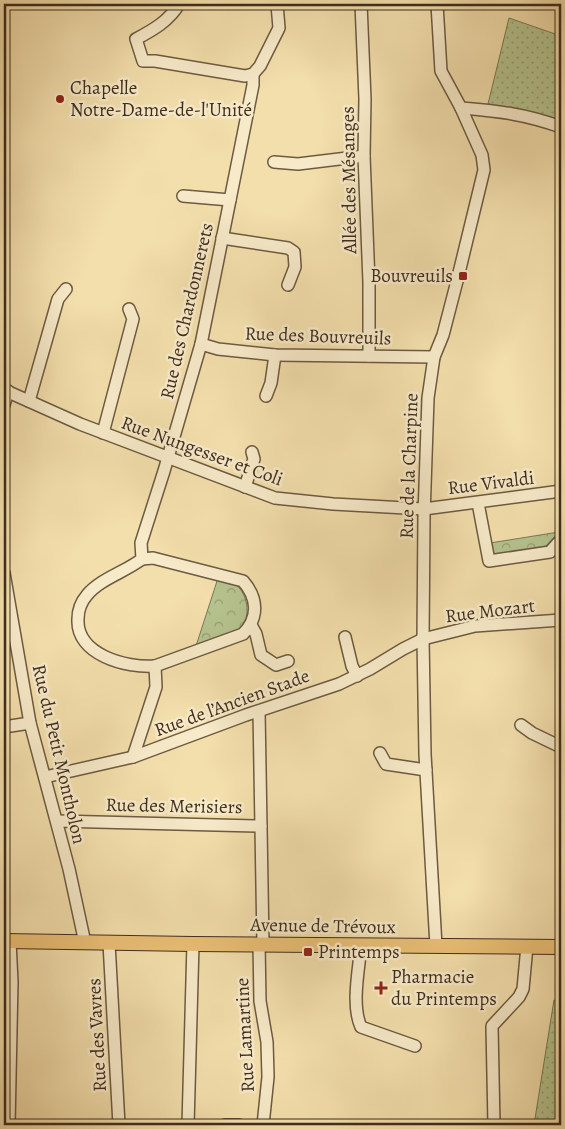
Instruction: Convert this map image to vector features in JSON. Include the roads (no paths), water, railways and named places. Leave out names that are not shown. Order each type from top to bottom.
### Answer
[{"type":"main road","name":"Avenue de Trévoux","points":[[7,941],[561,947]]},
{"type":"street","points":[[179,4],[165,21],[154,30],[136,39],[143,62],[155,62],[245,76],[253,74],[260,66],[279,28],[277,4]]},
{"type":"street","name":"Allée des Mésanges","points":[[361,4],[365,99],[364,156],[369,356]]},
{"type":"street","name":"Rue de la Charpine","points":[[436,946],[426,770],[423,639],[424,509],[428,398],[434,357],[443,335],[484,170],[482,154],[461,108],[441,71],[437,4]]},
{"type":"street","name":"Rue des Chardonnerets","points":[[142,559],[141,543],[201,344],[253,84],[253,74]]},
{"type":"street","points":[[461,108],[508,112],[542,120],[561,127]]},
{"type":"street","points":[[274,162],[298,164],[364,156]]},
{"type":"street","points":[[183,196],[230,200]]},
{"type":"street","points":[[222,238],[288,248],[294,252],[295,268],[288,285]]},
{"type":"street","points":[[29,401],[58,299],[66,289]]},
{"type":"street","points":[[103,433],[133,319],[130,308]]},
{"type":"street","name":"Rue des Bouvreuils","points":[[201,344],[218,349],[275,355],[434,357]]},
{"type":"street","points":[[266,396],[271,383],[275,355]]},
{"type":"street","points":[[4,405],[6,391]]},
{"type":"street","name":"Rue Nungesser et Coli","points":[[6,391],[103,433],[275,498],[333,504],[424,509]]},
{"type":"street","points":[[246,487],[254,459],[252,452]]},
{"type":"street","name":"Rue Vivaldi","points":[[424,509],[561,492]]},
{"type":"street","points":[[478,503],[489,561],[550,552],[558,543]]},
{"type":"street","points":[[153,558],[242,581],[248,587],[253,598],[254,618],[251,625],[243,634],[155,666],[143,667],[113,660],[96,653],[86,646],[77,622],[80,604],[94,587],[131,568],[142,559],[153,558]]},
{"type":"street","name":"Rue du Petit Montholon","points":[[4,574],[30,723],[57,821],[85,942]]},
{"type":"street","name":"Rue Mozart","points":[[423,639],[475,626],[561,620]]},
{"type":"street","points":[[251,625],[256,634],[261,655],[276,665],[288,661]]},
{"type":"street","points":[[345,637],[352,666],[357,676]]},
{"type":"street","name":"Rue de l’Ancien Stade","points":[[45,778],[133,757],[339,684],[423,639]]},
{"type":"street","points":[[133,757],[156,687],[155,666]]},
{"type":"street","name":"Rue Lamartine","points":[[259,711],[261,826],[260,1001],[267,1042],[268,1077],[263,1125]]},
{"type":"street","points":[[4,727],[30,723]]},
{"type":"street","points":[[521,725],[532,733],[561,747]]},
{"type":"street","points":[[380,753],[386,764],[426,770]]},
{"type":"street","name":"Rue des Merisiers","points":[[57,821],[261,826]]},
{"type":"street","points":[[7,941],[12,982],[9,1125]]},
{"type":"street","name":"Rue des Vavres","points":[[109,943],[119,1125]]},
{"type":"street","points":[[188,1125],[193,944]]},
{"type":"street","points":[[361,945],[356,1006],[357,1018],[361,1027],[415,1046]]},
{"type":"street","points":[[494,1125],[492,1026],[519,997],[523,989],[527,946]]},
{"type":"street","points":[[225,1125],[239,1125]]},
{"type":"place","name":"Chapelle Notre-Dame-de-l'Unité","points":[[60,99]]},
{"type":"place","name":"Bouvreuils","points":[[463,276]]},
{"type":"place","name":"Printemps","points":[[308,952]]},
{"type":"place","name":"Pharmacie du Printemps","points":[[381,988]]}]
